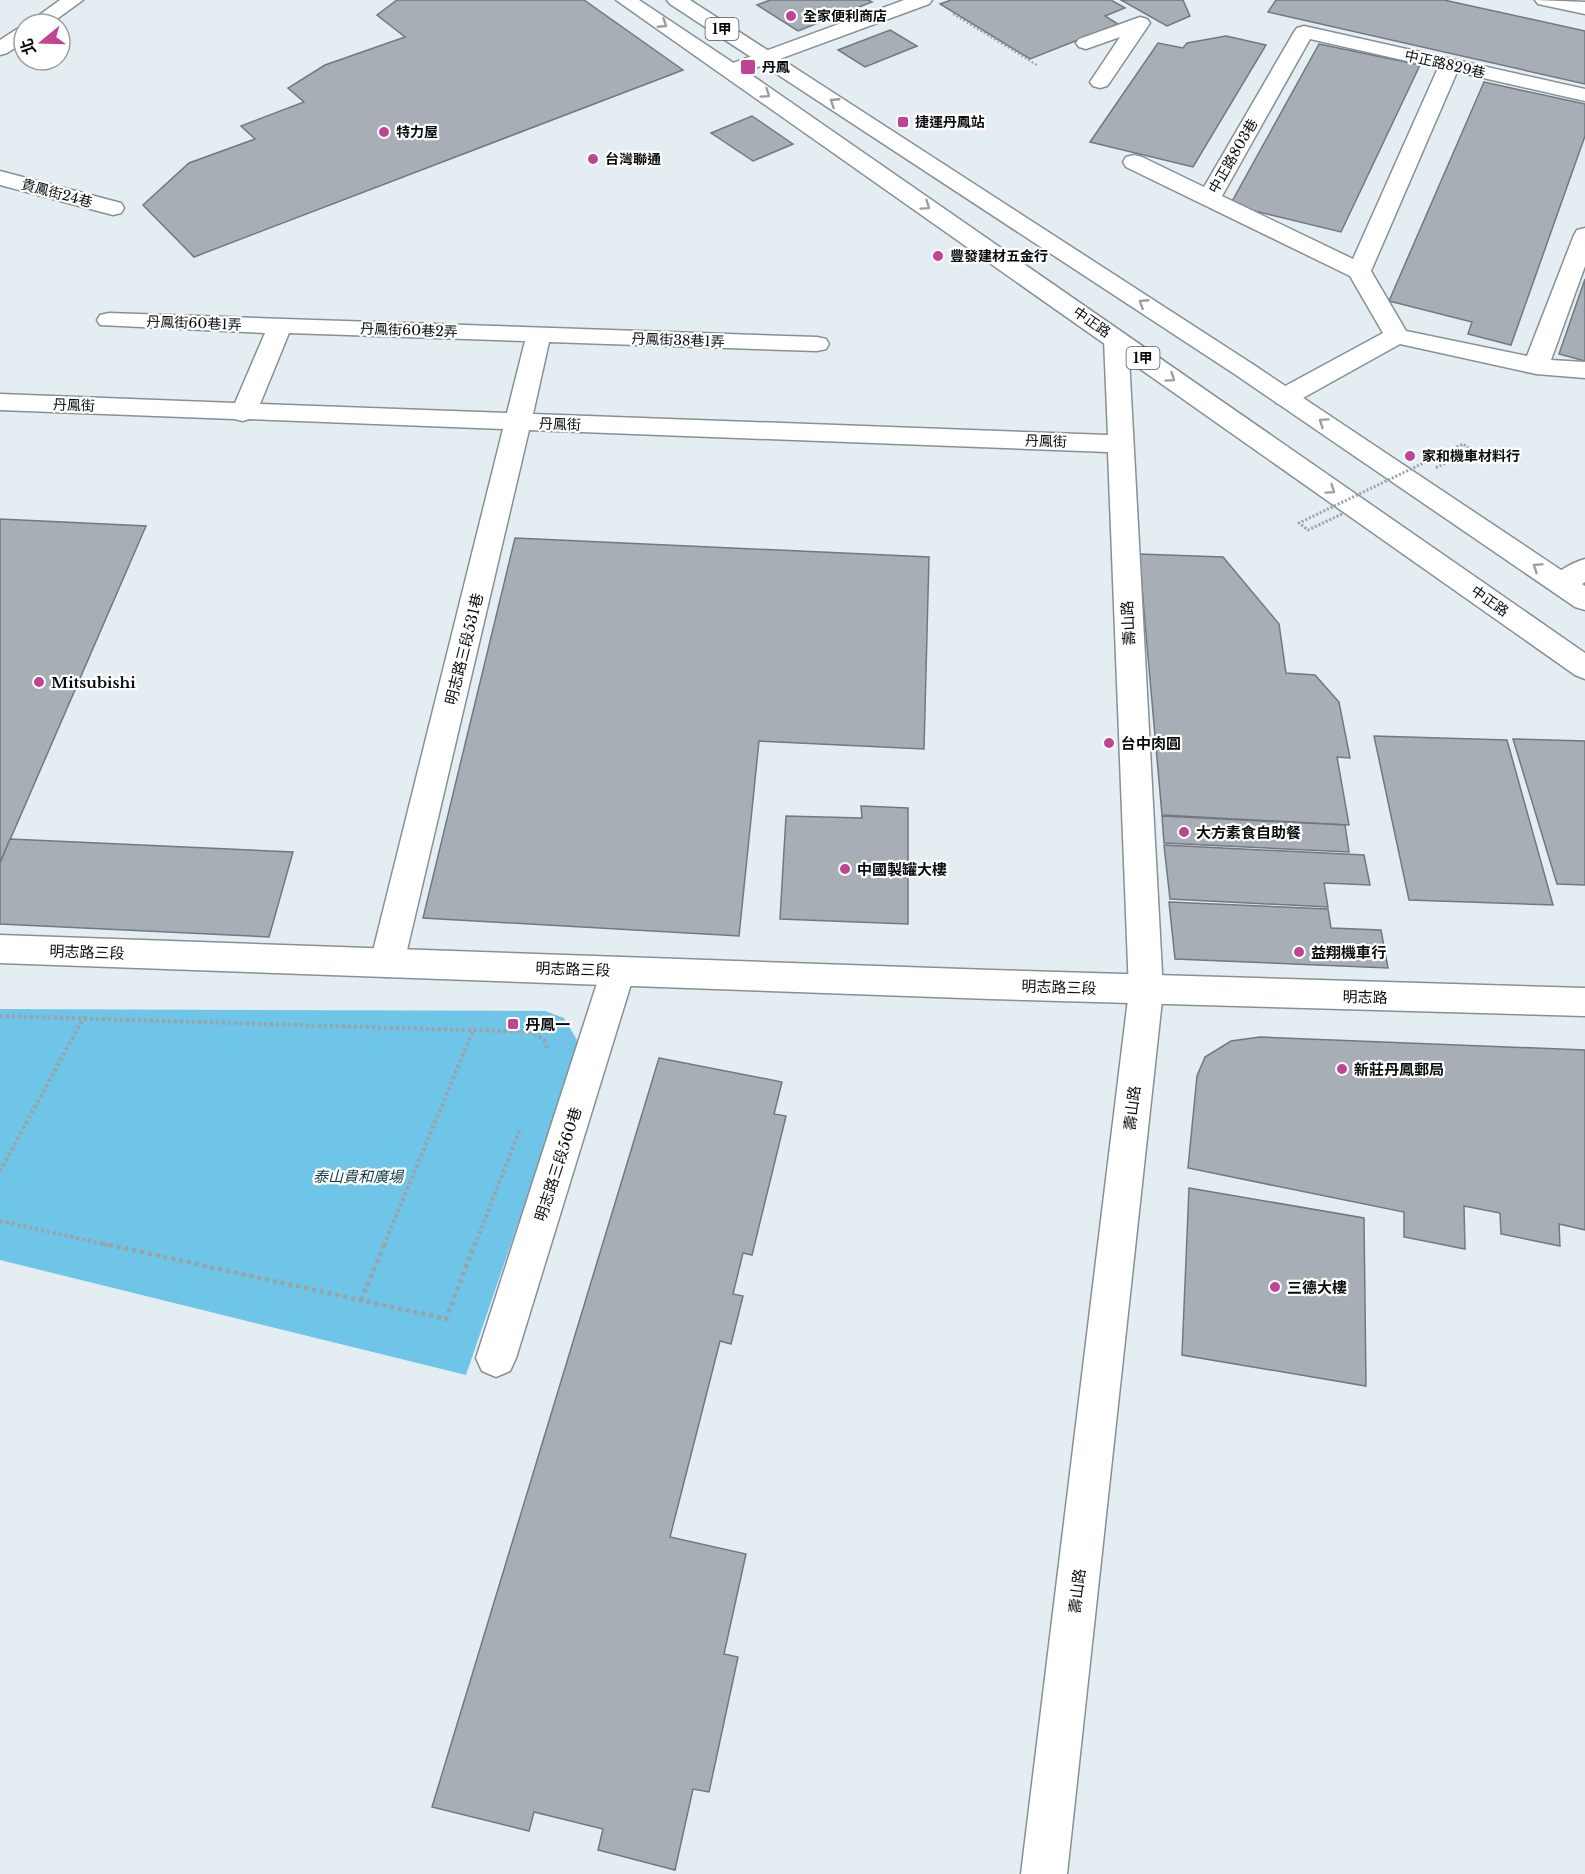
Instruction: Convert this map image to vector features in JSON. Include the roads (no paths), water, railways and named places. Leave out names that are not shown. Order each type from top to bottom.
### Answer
[{"type":"main road","points":[[55,12],[73,0]]},
{"type":"main road","name":"中正路","points":[[626,0],[732,70],[1585,668]]},
{"type":"main road","name":"1甲","points":[[677,0],[1285,397],[1574,577],[1585,600]]},
{"type":"main road","points":[[732,70],[922,0]]},
{"type":"main road","points":[[1545,0],[1585,8]]},
{"type":"main road","points":[[1086,43],[1140,22],[1100,82]]},
{"type":"main road","name":"中正路829巷","points":[[1304,32],[1585,95]]},
{"type":"main road","name":"中正路803巷","points":[[1304,32],[1209,198],[1359,271]]},
{"type":"main road","points":[[1397,336],[1359,271],[1450,65]]},
{"type":"main road","points":[[1134,162],[1209,198]]},
{"type":"main road","name":"貴鳳街24巷","points":[[0,178],[113,208]]},
{"type":"main road","points":[[1536,366],[1585,235]]},
{"type":"main road","name":"丹鳳街60巷1弄","points":[[109,320],[280,326]]},
{"type":"main road","points":[[243,413],[280,326]]},
{"type":"main road","name":"丹鳳街60巷2弄","points":[[280,326],[539,335]]},
{"type":"main road","name":"丹鳳街38巷1弄","points":[[539,335],[817,344]]},
{"type":"main road","name":"明志路三段531巷","points":[[387,963],[539,335]]},
{"type":"main road","points":[[1285,397],[1397,336],[1536,366],[1585,370]]},
{"type":"main road","name":"壽山路","points":[[1044,1874],[1146,991],[1116,339]]},
{"type":"main road","name":"丹鳳街","points":[[0,402],[243,413],[1120,444]]},
{"type":"main road","name":"明志路三段","points":[[0,949],[1146,991]]},
{"type":"main road","name":"明志路三段560巷","points":[[496,1358],[618,970]]},
{"type":"main road","name":"明志路","points":[[1146,991],[1585,1002]]},
{"type":"place","name":"全家便利商店","points":[[791,16]]},
{"type":"place","name":"丹鳳","points":[[748,67]]},
{"type":"place","name":"捷運丹鳳站","points":[[903,122]]},
{"type":"place","name":"特力屋","points":[[384,132]]},
{"type":"place","name":"台灣聯通","points":[[593,159]]},
{"type":"place","name":"豐發建材五金行","points":[[938,256]]},
{"type":"place","name":"家和機車材料行","points":[[1410,456]]},
{"type":"place","name":"Mitsubishi","points":[[39,682]]},
{"type":"place","name":"台中肉圓","points":[[1109,743]]},
{"type":"place","name":"大方素食自助餐","points":[[1184,832]]},
{"type":"place","name":"中國製罐大樓","points":[[845,869]]},
{"type":"place","name":"益翔機車行","points":[[1299,952]]},
{"type":"place","name":"丹鳳一","points":[[513,1024]]},
{"type":"place","name":"新莊丹鳳郵局","points":[[1342,1069]]},
{"type":"place","name":"三德大樓","points":[[1275,1287]]},
{"type":"park label","name":"泰山貴和廣場","points":[[358,1176]]}]
